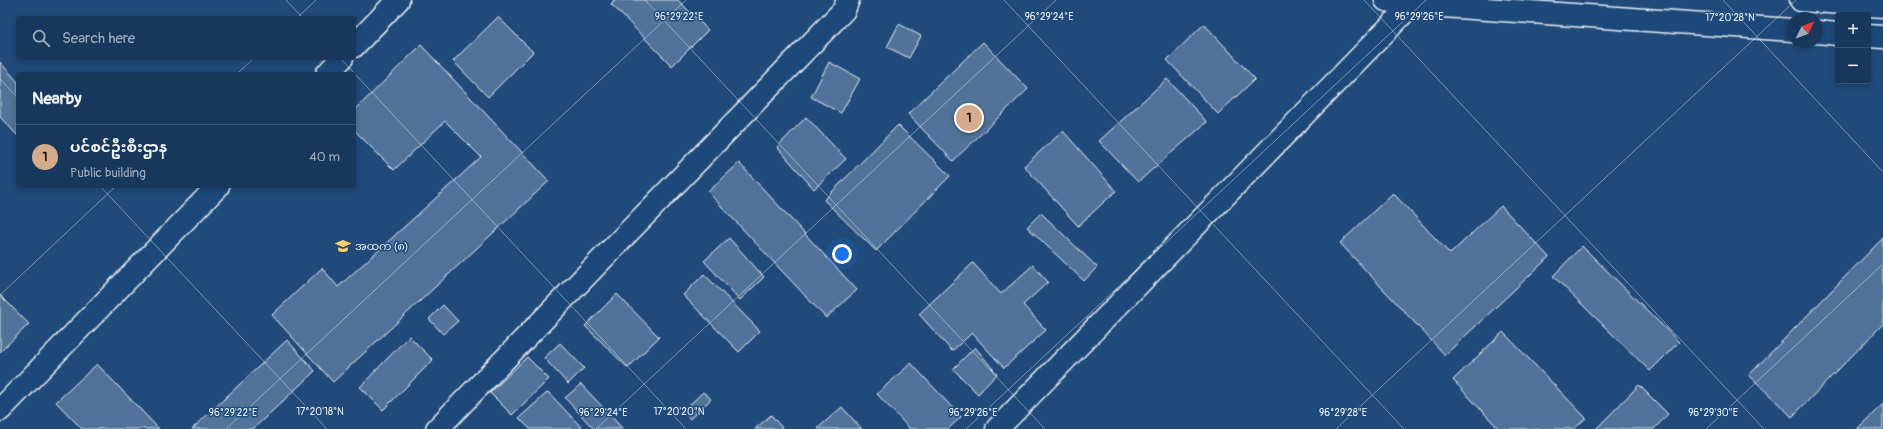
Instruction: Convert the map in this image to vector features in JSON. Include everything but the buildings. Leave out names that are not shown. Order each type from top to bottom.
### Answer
[{"type":"main road","points":[[356,44],[398,0]]},
{"type":"main road","points":[[437,429],[844,10],[848,0]]},
{"type":"main road","points":[[1386,0],[1787,30]]},
{"type":"main road","points":[[1801,0],[1883,6]]},
{"type":"main road","points":[[997,429],[1414,2]]},
{"type":"main road","points":[[1823,33],[1835,34]]},
{"type":"main road","points":[[1871,36],[1883,37]]},
{"type":"main road","points":[[328,72],[340,60]]},
{"type":"main road","points":[[0,410],[216,188]]},
{"type":"place","name":"ပင်စင်ဦးစီးဌာန","points":[[969,118]]},
{"type":"place","name":"အထက (၈)","points":[[343,246]]}]
